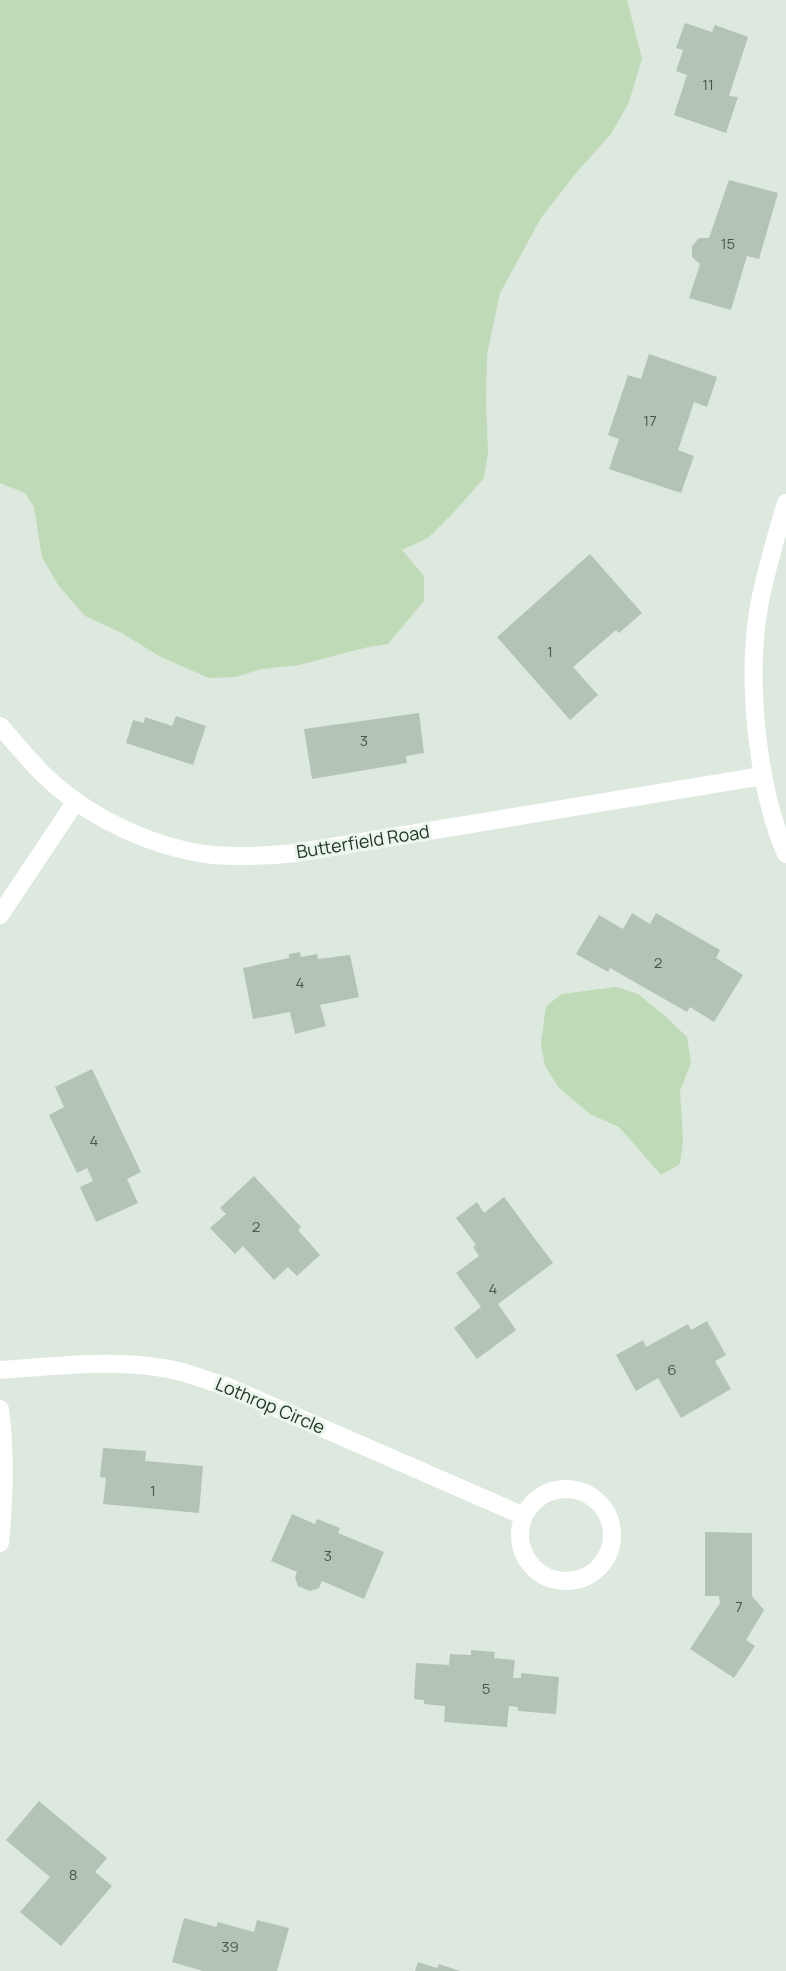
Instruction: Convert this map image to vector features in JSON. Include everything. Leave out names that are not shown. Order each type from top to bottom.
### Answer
[{"type":"street","points":[[786,503],[761,598],[752,677],[763,776],[779,837],[786,854]]},
{"type":"street","name":"Butterfield Road","points":[[0,726],[44,775],[76,801],[147,839],[180,849],[213,855],[255,857],[295,853],[763,776]]},
{"type":"street","points":[[0,915],[76,801]]},
{"type":"street","name":"Lothrop Circle","points":[[0,1370],[88,1364],[135,1366],[180,1372],[226,1386],[524,1516]]},
{"type":"street","points":[[0,1409],[4,1435],[0,1543]]},
{"type":"street","points":[[567,1489],[585,1493],[600,1503],[609,1518],[612,1536],[609,1554],[599,1568],[583,1578],[566,1581],[548,1577],[533,1567],[524,1552],[520,1534],[524,1516],[534,1502],[549,1492],[567,1489]]},
{"type":"green space","points":[[0,0],[627,0],[642,59],[629,102],[611,134],[576,173],[541,218],[500,293],[487,354],[488,453],[484,478],[428,538],[402,550],[424,576],[424,601],[388,644],[299,665],[262,669],[235,677],[209,678],[159,656],[122,633],[85,616],[58,585],[42,557],[34,507],[25,493],[0,483]]},
{"type":"green space","points":[[616,987],[638,994],[687,1037],[691,1063],[680,1091],[683,1140],[680,1164],[661,1175],[619,1127],[590,1114],[559,1088],[545,1066],[541,1043],[546,1006],[562,994]]},
{"type":"building","points":[[685,23],[712,32],[715,25],[748,37],[729,96],[738,97],[726,133],[674,115],[687,75],[676,71],[683,50],[676,48]]},
{"type":"building","points":[[729,180],[778,193],[759,259],[747,256],[731,310],[689,298],[700,264],[692,257],[692,246],[699,238],[709,238]]},
{"type":"building","points":[[649,354],[717,377],[707,407],[694,402],[678,450],[694,456],[681,493],[609,469],[619,439],[608,435],[628,375],[641,379]]},
{"type":"building","points":[[590,554],[642,613],[619,633],[616,630],[573,667],[598,695],[570,720],[497,637]]},
{"type":"building","points":[[419,713],[424,753],[406,756],[407,763],[312,779],[304,729]]},
{"type":"building","points":[[176,716],[206,726],[193,765],[126,743],[133,720],[144,723],[145,717],[172,726]]},
{"type":"building","points":[[632,913],[650,924],[656,913],[720,950],[716,958],[743,975],[714,1022],[690,1007],[687,1012],[610,968],[608,972],[576,954],[599,915],[623,929]]},
{"type":"building","points":[[300,952],[301,957],[317,954],[318,959],[350,955],[359,997],[320,1005],[326,1026],[295,1034],[290,1012],[253,1019],[243,968],[289,958],[289,954]]},
{"type":"building","points":[[92,1069],[141,1172],[127,1179],[138,1203],[96,1222],[80,1187],[93,1181],[87,1168],[77,1173],[49,1115],[64,1107],[55,1087]]},
{"type":"building","points":[[254,1176],[301,1227],[298,1230],[320,1255],[297,1276],[288,1267],[274,1280],[243,1246],[235,1254],[210,1228],[226,1214],[220,1208]]},
{"type":"building","points":[[504,1197],[553,1263],[498,1304],[516,1330],[477,1359],[454,1328],[481,1307],[456,1273],[479,1256],[473,1247],[476,1245],[456,1218],[477,1202],[484,1213]]},
{"type":"building","points":[[707,1321],[726,1355],[715,1361],[731,1389],[681,1418],[658,1378],[636,1391],[616,1355],[643,1340],[646,1347],[688,1324],[691,1330]]},
{"type":"building","points":[[103,1448],[146,1451],[145,1461],[203,1466],[199,1513],[103,1504],[106,1478],[100,1477]]},
{"type":"building","points":[[292,1514],[315,1524],[317,1519],[340,1528],[338,1533],[384,1552],[364,1599],[322,1581],[319,1588],[310,1591],[298,1586],[295,1577],[297,1572],[271,1561]]},
{"type":"building","points":[[705,1532],[752,1533],[752,1596],[764,1610],[746,1640],[755,1646],[734,1678],[690,1649],[720,1603],[719,1596],[705,1596]]},
{"type":"building","points":[[471,1650],[495,1652],[494,1658],[515,1660],[513,1678],[521,1678],[521,1673],[559,1677],[556,1714],[518,1711],[518,1707],[509,1706],[507,1727],[444,1722],[445,1706],[424,1704],[424,1700],[414,1699],[416,1663],[449,1665],[450,1654],[471,1655]]},
{"type":"building","points":[[39,1801],[107,1858],[95,1872],[112,1886],[61,1946],[20,1912],[50,1877],[6,1840]]},
{"type":"building","points":[[184,1918],[216,1927],[218,1922],[254,1932],[257,1920],[289,1928],[277,1971],[203,1971],[172,1962]]},
{"type":"building","points":[[418,1962],[437,1968],[439,1964],[460,1971],[415,1971]]}]
